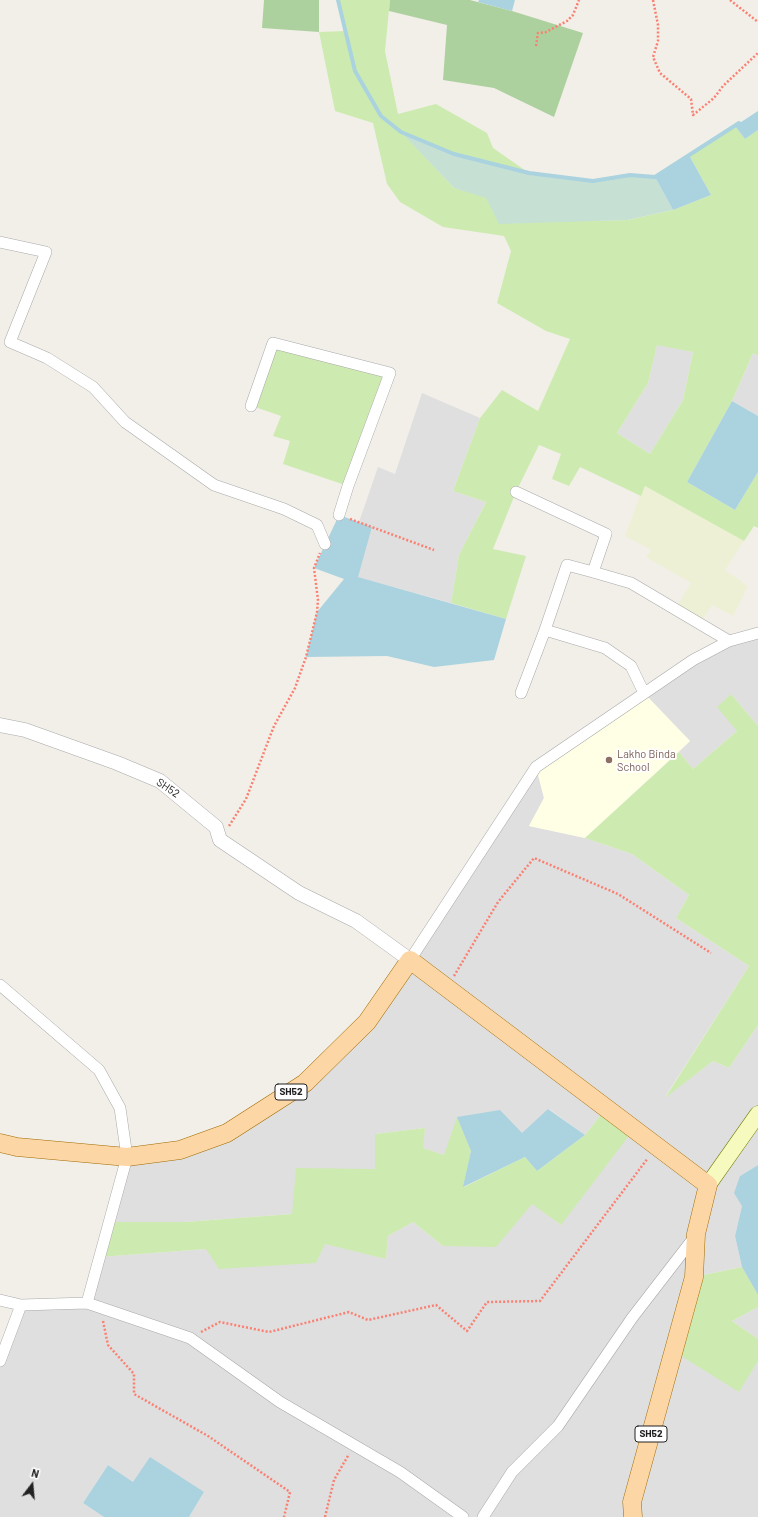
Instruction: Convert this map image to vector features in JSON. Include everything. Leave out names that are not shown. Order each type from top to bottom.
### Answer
[{"type":"main road","name":"SH52","points":[[0,1143],[17,1147],[127,1157],[180,1150],[227,1134],[305,1083],[367,1022],[410,960],[708,1185],[696,1234],[694,1277],[632,1502],[633,1517]]},
{"type":"main road","points":[[708,1185],[758,1114]]},
{"type":"street","points":[[0,242],[46,252],[5,341],[47,358],[93,387],[125,422],[214,485],[284,510],[317,525],[324,544]]},
{"type":"street","points":[[252,406],[273,343],[390,372],[339,515]]},
{"type":"street","points":[[516,492],[606,534],[593,572]]},
{"type":"street","points":[[521,693],[545,630],[567,565],[631,583],[729,641]]},
{"type":"street","points":[[545,630],[606,648],[631,666],[644,693]]},
{"type":"street","points":[[410,960],[536,768],[693,660],[729,641],[758,633]]},
{"type":"street","name":"SH52","points":[[0,725],[25,730],[117,763],[160,781],[216,827],[220,840],[299,893],[356,921],[410,960]]},
{"type":"street","points":[[0,984],[99,1070],[120,1108],[127,1157],[87,1303]]},
{"type":"street","points":[[483,1517],[512,1472],[558,1426],[632,1318],[696,1234]]},
{"type":"street","points":[[0,1300],[21,1304],[87,1303],[190,1338],[280,1402],[400,1472],[463,1517]]},
{"type":"street","points":[[0,1361],[21,1304]]},
{"type":"path","points":[[536,46],[538,34],[546,32],[567,21],[573,16],[578,0]]},
{"type":"path","points":[[653,0],[658,25],[658,41],[653,57],[660,73],[691,99],[693,115],[714,98],[724,86],[758,53]]},
{"type":"path","points":[[730,0],[758,22]]},
{"type":"path","points":[[359,522],[434,550]]},
{"type":"path","points":[[220,840],[246,799],[274,726],[295,688],[306,657],[317,612],[318,600],[314,568]]},
{"type":"path","points":[[446,988],[498,902],[534,858],[618,894],[711,953]]},
{"type":"path","points":[[190,1338],[220,1322],[269,1332],[349,1312],[368,1320],[436,1305],[467,1331],[487,1302],[540,1301],[657,1147]]},
{"type":"path","points":[[100,1307],[108,1345],[134,1374],[134,1394],[208,1436],[290,1492],[284,1517]]},
{"type":"path","points":[[325,1517],[334,1480],[354,1445]]},
{"type":"shaded area","points":[[401,132],[454,154],[529,173],[593,181],[630,175],[655,177],[673,210],[627,220],[499,224],[486,198],[454,188]]},
{"type":"shaded area","points":[[657,344],[693,352],[683,400],[650,454],[617,433],[648,383]]},
{"type":"shaded area","points":[[753,353],[758,356],[758,416],[732,401]]},
{"type":"shaded area","points":[[422,393],[480,418],[453,491],[486,502],[459,555],[451,603],[357,577],[372,527],[359,522],[378,467],[395,474]]},
{"type":"shaded area","points":[[644,485],[744,541],[725,570],[748,586],[733,616],[712,605],[700,624],[675,609],[691,583],[646,557],[651,550],[625,536]]},
{"type":"shaded area","points":[[758,633],[758,726],[731,694],[737,731],[693,769],[679,752],[690,741],[644,693],[693,660]]},
{"type":"shaded area","name":"Lakho Binda School","points":[[644,693],[690,741],[585,838],[529,826],[544,798],[536,767]]},
{"type":"shaded area","points":[[536,767],[544,798],[529,826],[585,838],[632,854],[689,895],[676,918],[749,966],[665,1097],[713,1061],[729,1068],[758,1025],[758,1165],[740,1176],[742,1206],[735,1236],[742,1267],[694,1277],[738,1392],[758,1361],[758,1517],[189,1517],[204,1492],[133,1482],[108,1465],[83,1503],[104,1517],[0,1517],[0,1361],[21,1305],[87,1303],[99,1257],[206,1249],[325,1243],[386,1259],[388,1236],[413,1222],[443,1246],[532,1203],[561,1225],[606,1108],[585,1135],[549,1109],[522,1134],[444,1155],[422,1148],[425,1128],[375,1134],[375,1170],[292,1214],[185,1222],[109,1222],[127,1157],[180,1150],[305,1083],[367,1022]]},
{"type":"shaded area","points":[[758,1307],[758,1339],[732,1321]]},
{"type":"green space","points":[[264,0],[319,0],[319,32],[262,28]]},
{"type":"green space","points":[[338,0],[390,0],[385,51],[398,114],[436,104],[487,133],[493,148],[529,173],[454,154],[402,132],[454,188],[575,221],[627,220],[673,210],[711,195],[689,155],[735,126],[745,139],[758,130],[758,356],[753,353],[732,401],[687,482],[735,510],[758,472],[758,528],[754,526],[744,541],[645,486],[641,496],[580,467],[569,486],[552,479],[561,454],[539,445],[516,492],[493,549],[526,556],[506,619],[451,603],[459,555],[486,502],[453,491],[480,418],[502,390],[538,411],[570,339],[546,331],[497,303],[511,251],[504,236],[443,227],[400,202],[387,184],[373,123],[335,111],[319,32],[345,31]],"holes":[[[657,345],[693,352],[683,400],[650,454],[617,433],[648,383]]]},
{"type":"green space","points":[[390,0],[470,0],[512,11],[583,33],[554,117],[494,88],[443,80],[447,25],[389,11]]},
{"type":"green space","points":[[273,343],[390,373],[348,486],[283,464],[290,441],[273,436],[281,416],[252,406]]},
{"type":"green space","points":[[731,694],[758,726],[758,1025],[729,1068],[713,1061],[665,1098],[749,966],[676,918],[689,895],[632,854],[585,838],[679,752],[693,769],[737,731],[717,707]]},
{"type":"green space","points":[[606,1108],[634,1129],[561,1225],[532,1204],[496,1247],[443,1246],[413,1222],[388,1236],[386,1259],[325,1244],[316,1263],[219,1269],[206,1249],[100,1257],[109,1222],[185,1222],[292,1214],[296,1168],[375,1169],[375,1134],[425,1128],[423,1148],[444,1155],[457,1117],[471,1151],[464,1187],[525,1157],[537,1171],[585,1135]]},
{"type":"green space","points":[[742,1267],[758,1295],[758,1307],[732,1321],[758,1339],[758,1361],[739,1392],[673,1351],[694,1277]]},
{"type":"water","points":[[479,0],[515,0],[512,11],[478,2]]},
{"type":"water","points":[[758,111],[758,130],[745,139],[735,126]]},
{"type":"water","points":[[689,155],[711,195],[673,210],[655,177]]},
{"type":"water","points":[[732,401],[758,416],[758,472],[735,510],[687,482]]},
{"type":"water","points":[[339,515],[372,527],[358,577],[506,619],[494,660],[434,667],[387,656],[306,657],[317,612],[344,579],[314,568]]},
{"type":"water","points":[[548,1109],[585,1135],[537,1171],[525,1157],[463,1187],[471,1151],[457,1117],[500,1110],[522,1133]]},
{"type":"water","points":[[758,1165],[758,1295],[742,1267],[735,1236],[742,1206],[734,1193],[740,1176]]},
{"type":"water","points":[[150,1457],[204,1492],[189,1517],[104,1517],[83,1503],[108,1465],[133,1482]]},
{"type":"waterway","points":[[338,0],[355,71],[381,116],[401,132],[454,154],[529,173],[593,181],[630,175],[655,177],[739,123]]},
{"type":"place","name":"Lakho Binda School","points":[[609,760]]}]
